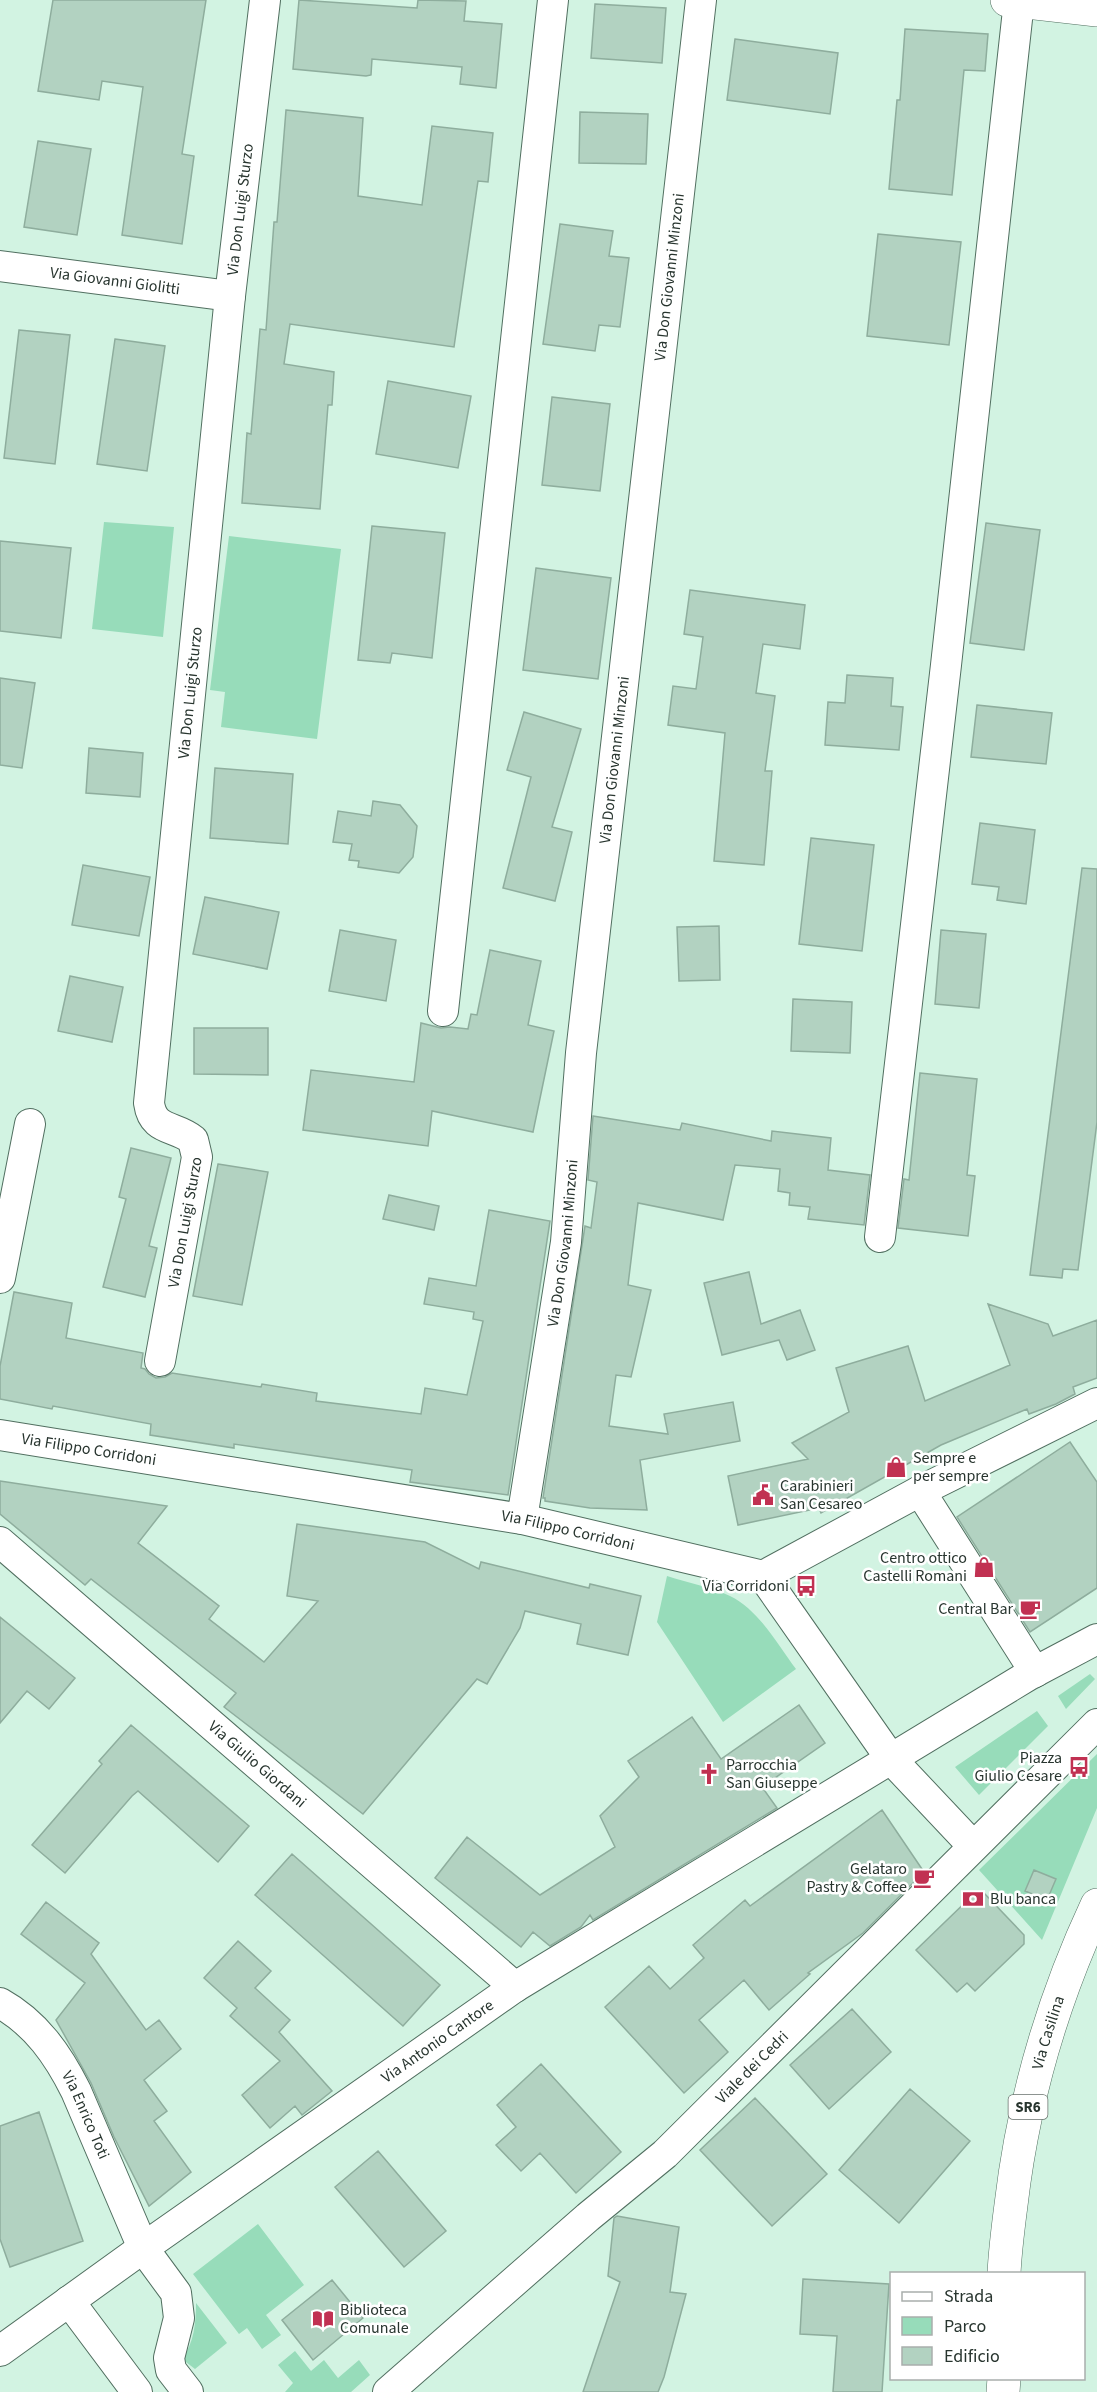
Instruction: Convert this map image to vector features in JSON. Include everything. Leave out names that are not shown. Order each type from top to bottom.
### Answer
[{"type":"main road","points":[[1013,1],[1097,10]]},
{"type":"main road","name":"Via Casilina","points":[[1004,2272],[1016,2163],[1033,2088],[1061,1994],[1097,1905]]},
{"type":"street","name":"Via Don Luigi Sturzo","points":[[160,1360],[197,1157],[193,1140],[178,1130],[161,1125],[150,1112],[149,1103],[230,297],[265,0]]},
{"type":"street","points":[[443,1011],[553,0]]},
{"type":"street","name":"Via Don Giovanni Minzoni","points":[[522,1519],[566,1242],[580,1053],[701,0]]},
{"type":"street","points":[[880,1237],[940,722],[1013,1]]},
{"type":"street","name":"Via Giovanni Giolitti","points":[[0,266],[230,297]]},
{"type":"street","points":[[0,1278],[30,1124]]},
{"type":"street","points":[[973,1846],[891,1759],[763,1576],[920,1491],[1097,1403]]},
{"type":"street","name":"Via Filippo Corridoni","points":[[0,1435],[522,1519],[763,1576]]},
{"type":"street","points":[[920,1491],[1035,1672]]},
{"type":"street","name":"Via Giulio Giordani","points":[[0,1542],[515,1987]]},
{"type":"street","name":"Via Antonio Cantore","points":[[0,2351],[515,1987],[1035,1672],[1096,1639]]},
{"type":"street","name":"Viale dei Cedri","points":[[388,2392],[588,2217],[665,2154],[1097,1724]]},
{"type":"street","name":"Via Enrico Toti","points":[[0,2003],[38,2031],[64,2067],[143,2248],[176,2293],[179,2318],[169,2358],[174,2376],[188,2392]]},
{"type":"street","points":[[69,2301],[137,2392]]},
{"type":"green space","points":[[104,522],[174,527],[163,637],[92,629]]},
{"type":"green space","points":[[229,536],[341,549],[317,739],[221,727],[225,692],[210,690]]},
{"type":"green space","points":[[667,1576],[715,1590],[740,1602],[759,1619],[796,1669],[723,1722],[657,1622]]},
{"type":"green space","points":[[1090,1674],[1095,1679],[1066,1709],[1058,1696]]},
{"type":"green space","points":[[1037,1711],[1048,1726],[979,1795],[955,1767]]},
{"type":"green space","points":[[1097,1754],[1097,1808],[1042,1940],[979,1870]],"holes":[[[1034,1870],[1056,1879],[1047,1900],[1025,1891]]]},
{"type":"green space","points":[[258,2224],[304,2285],[266,2315],[281,2335],[262,2349],[247,2328],[239,2334],[193,2274]]},
{"type":"green space","points":[[196,2303],[227,2343],[195,2369],[182,2359],[194,2333]]},
{"type":"green space","points":[[295,2351],[311,2371],[324,2360],[338,2378],[359,2360],[370,2375],[351,2392],[285,2392],[293,2383],[278,2365]]},
{"type":"building","points":[[53,0],[206,0],[182,154],[194,156],[182,244],[122,235],[143,87],[102,81],[99,100],[38,91]]},
{"type":"building","points":[[299,0],[417,8],[418,0],[466,1],[464,21],[502,24],[496,88],[460,84],[462,67],[372,59],[371,75],[366,76],[293,69]]},
{"type":"building","points":[[595,4],[666,8],[662,63],[591,58]]},
{"type":"building","points":[[905,29],[988,34],[985,71],[964,70],[952,195],[889,189],[897,100],[900,100]]},
{"type":"building","points":[[735,39],[838,53],[830,114],[727,100]]},
{"type":"building","points":[[286,110],[363,118],[358,196],[422,205],[432,126],[493,133],[488,182],[478,181],[454,347],[290,324],[284,364],[334,372],[332,405],[328,405],[320,509],[242,503],[247,433],[251,434],[260,329],[266,330],[274,222],[277,222]]},
{"type":"building","points":[[580,112],[648,114],[646,164],[579,163]]},
{"type":"building","points":[[38,141],[91,149],[77,235],[24,227]]},
{"type":"building","points":[[560,224],[613,231],[609,256],[629,258],[620,327],[599,325],[595,351],[543,344]]},
{"type":"building","points":[[878,234],[961,242],[949,345],[867,336]]},
{"type":"building","points":[[19,330],[70,335],[55,464],[4,458]]},
{"type":"building","points":[[115,339],[165,346],[147,471],[97,464]]},
{"type":"building","points":[[388,381],[471,396],[458,468],[376,454]]},
{"type":"building","points":[[552,397],[610,404],[600,491],[542,485]]},
{"type":"building","points":[[986,523],[1040,530],[1024,650],[970,643]]},
{"type":"building","points":[[372,526],[445,533],[432,658],[392,653],[390,663],[358,660]]},
{"type":"building","points":[[0,541],[71,548],[61,638],[0,631]]},
{"type":"building","points":[[536,568],[611,578],[598,679],[523,670]]},
{"type":"building","points":[[690,590],[805,605],[800,649],[763,644],[756,693],[775,696],[765,771],[772,771],[764,865],[714,861],[725,733],[668,725],[673,686],[696,689],[703,637],[684,634]]},
{"type":"building","points":[[847,675],[893,678],[891,706],[903,707],[899,750],[825,745],[828,702],[845,703]]},
{"type":"building","points":[[0,678],[35,683],[22,768],[0,765]]},
{"type":"building","points":[[977,705],[1052,713],[1046,764],[971,757]]},
{"type":"building","points":[[524,712],[581,729],[552,827],[572,832],[555,901],[503,888],[531,777],[507,770]]},
{"type":"building","points":[[89,748],[143,753],[140,797],[86,793]]},
{"type":"building","points":[[215,768],[293,774],[288,844],[210,838]]},
{"type":"building","points":[[373,801],[400,805],[417,826],[413,857],[399,873],[358,867],[359,861],[349,860],[352,844],[333,842],[338,811],[371,816]]},
{"type":"building","points":[[980,823],[1035,830],[1026,904],[997,900],[999,887],[972,884]]},
{"type":"building","points":[[811,838],[874,845],[862,951],[799,944]]},
{"type":"building","points":[[83,865],[150,877],[139,936],[72,925]]},
{"type":"building","points":[[1082,868],[1097,869],[1097,1122],[1078,1270],[1063,1269],[1062,1278],[1030,1275]]},
{"type":"building","points":[[205,897],[279,912],[267,969],[193,954]]},
{"type":"building","points":[[719,926],[720,980],[679,981],[677,927]]},
{"type":"building","points":[[340,930],[396,940],[386,1001],[329,991]]},
{"type":"building","points":[[941,930],[986,934],[979,1008],[935,1004]]},
{"type":"building","points":[[490,950],[541,961],[528,1025],[554,1031],[533,1132],[432,1111],[428,1146],[303,1130],[311,1070],[414,1082],[421,1023],[441,1028],[468,1029],[471,1014],[477,1015]]},
{"type":"building","points":[[70,976],[123,987],[112,1042],[58,1031]]},
{"type":"building","points":[[793,999],[852,1002],[850,1053],[791,1051]]},
{"type":"building","points":[[194,1028],[268,1028],[268,1075],[194,1074]]},
{"type":"building","points":[[920,1073],[977,1079],[967,1175],[975,1176],[968,1236],[898,1228],[904,1179],[909,1180]]},
{"type":"building","points":[[593,1116],[680,1130],[682,1123],[771,1141],[772,1131],[831,1138],[828,1170],[870,1175],[864,1225],[808,1219],[810,1207],[789,1205],[790,1193],[778,1191],[780,1169],[735,1165],[723,1220],[638,1203],[628,1285],[651,1290],[631,1377],[616,1375],[609,1426],[668,1434],[664,1414],[733,1402],[740,1441],[640,1460],[647,1510],[590,1508],[545,1501],[543,1498],[585,1226],[591,1228],[597,1182],[588,1180]]},
{"type":"building","points":[[131,1148],[171,1158],[149,1246],[157,1248],[145,1297],[103,1287],[126,1199],[119,1197]]},
{"type":"building","points":[[218,1164],[268,1172],[242,1305],[193,1296]]},
{"type":"building","points":[[389,1195],[439,1206],[434,1230],[383,1219]]},
{"type":"building","points":[[489,1210],[550,1221],[508,1495],[410,1482],[412,1470],[234,1444],[234,1448],[150,1435],[151,1424],[0,1399],[0,1366],[14,1292],[72,1303],[66,1338],[143,1353],[141,1368],[156,1378],[172,1373],[261,1387],[262,1384],[317,1393],[316,1401],[421,1414],[425,1388],[467,1395],[483,1321],[473,1319],[474,1312],[424,1304],[429,1278],[476,1286]]},
{"type":"building","points":[[749,1272],[761,1324],[800,1310],[815,1350],[787,1360],[779,1340],[722,1355],[704,1283]]},
{"type":"building","points":[[988,1304],[1048,1324],[1053,1336],[1097,1320],[1097,1378],[1073,1387],[1075,1394],[1056,1404],[1029,1414],[1027,1409],[941,1445],[821,1513],[819,1508],[738,1525],[728,1476],[808,1459],[792,1443],[849,1412],[836,1368],[908,1346],[925,1401],[1010,1365]]},
{"type":"building","points":[[1070,1442],[1097,1482],[1097,1588],[1030,1632],[957,1517]]},
{"type":"building","points":[[0,1481],[167,1506],[138,1543],[219,1606],[209,1619],[264,1662],[318,1601],[287,1596],[297,1524],[425,1542],[479,1569],[481,1562],[589,1588],[590,1584],[641,1596],[628,1655],[577,1644],[581,1624],[525,1611],[520,1628],[487,1684],[477,1679],[363,1814],[224,1707],[236,1693],[91,1579],[85,1585],[0,1514]]},
{"type":"building","points":[[0,1617],[75,1678],[49,1709],[27,1691],[0,1723]]},
{"type":"building","points":[[799,1705],[825,1743],[762,1787],[777,1808],[593,1920],[590,1915],[581,1927],[550,1946],[533,1932],[521,1947],[435,1878],[467,1837],[540,1895],[615,1847],[600,1816],[639,1777],[628,1761],[692,1717],[721,1759]]},
{"type":"building","points":[[131,1725],[249,1826],[218,1862],[138,1791],[65,1873],[32,1845],[102,1764],[99,1761]]},
{"type":"building","points":[[882,1810],[924,1872],[863,1933],[808,1973],[810,1974],[769,2010],[744,1980],[699,2020],[728,2052],[684,2093],[605,2007],[649,1966],[670,1989],[704,1958],[693,1945],[745,1900],[750,1906]]},
{"type":"building","points":[[292,1854],[440,1985],[403,2026],[255,1895]]},
{"type":"building","points":[[1034,1870],[1056,1879],[1047,1900],[1025,1891]]},
{"type":"building","points":[[975,1893],[984,1893],[1024,1935],[1024,1944],[975,1991],[967,1983],[957,1992],[916,1950]]},
{"type":"building","points":[[46,1902],[99,1943],[91,1954],[146,2030],[159,2020],[181,2049],[144,2080],[167,2111],[154,2121],[191,2172],[149,2206],[114,2137],[91,2083],[56,2020],[85,1983],[21,1934]]},
{"type":"building","points":[[238,1941],[271,1971],[255,1988],[290,2020],[279,2032],[332,2091],[302,2115],[295,2106],[270,2128],[242,2095],[280,2061],[230,2016],[237,2008],[204,1978]]},
{"type":"building","points":[[852,2009],[891,2052],[829,2109],[790,2065]]},
{"type":"building","points":[[541,2064],[621,2152],[576,2193],[540,2153],[521,2171],[496,2145],[516,2127],[497,2105]]},
{"type":"building","points":[[910,2089],[970,2141],[899,2223],[839,2170]]},
{"type":"building","points":[[755,2098],[827,2174],[772,2226],[700,2150]]},
{"type":"building","points":[[39,2112],[83,2241],[10,2267],[0,2239],[0,2126]]},
{"type":"building","points":[[378,2151],[446,2231],[404,2267],[335,2187]]},
{"type":"building","points":[[617,2216],[679,2227],[670,2292],[686,2294],[658,2392],[583,2392],[620,2282],[608,2276],[614,2218]]},
{"type":"building","points":[[803,2279],[889,2284],[882,2392],[833,2392],[837,2336],[800,2334]]},
{"type":"building","name":"Biblioteca Comunale","points":[[332,2280],[363,2318],[313,2360],[282,2320]]},
{"type":"place","name":"Sempre e per sempre","points":[[896,1467]]},
{"type":"place","name":"Carabinieri San Cesareo","points":[[763,1495]]},
{"type":"place","name":"Centro ottico Castelli Romani","points":[[984,1567]]},
{"type":"place","name":"Via Corridoni","points":[[806,1586]]},
{"type":"place","name":"Central Bar","points":[[1030,1609]]},
{"type":"place","name":"Piazza Giulio Cesare","points":[[1079,1767]]},
{"type":"place","name":"Parrocchia San Giuseppe","points":[[709,1774]]},
{"type":"place","name":"Gelataro Pastry & Coffee","points":[[924,1878]]},
{"type":"place","name":"Blu banca","points":[[973,1899]]},
{"type":"place","name":"Biblioteca Comunale","points":[[323,2319]]}]
